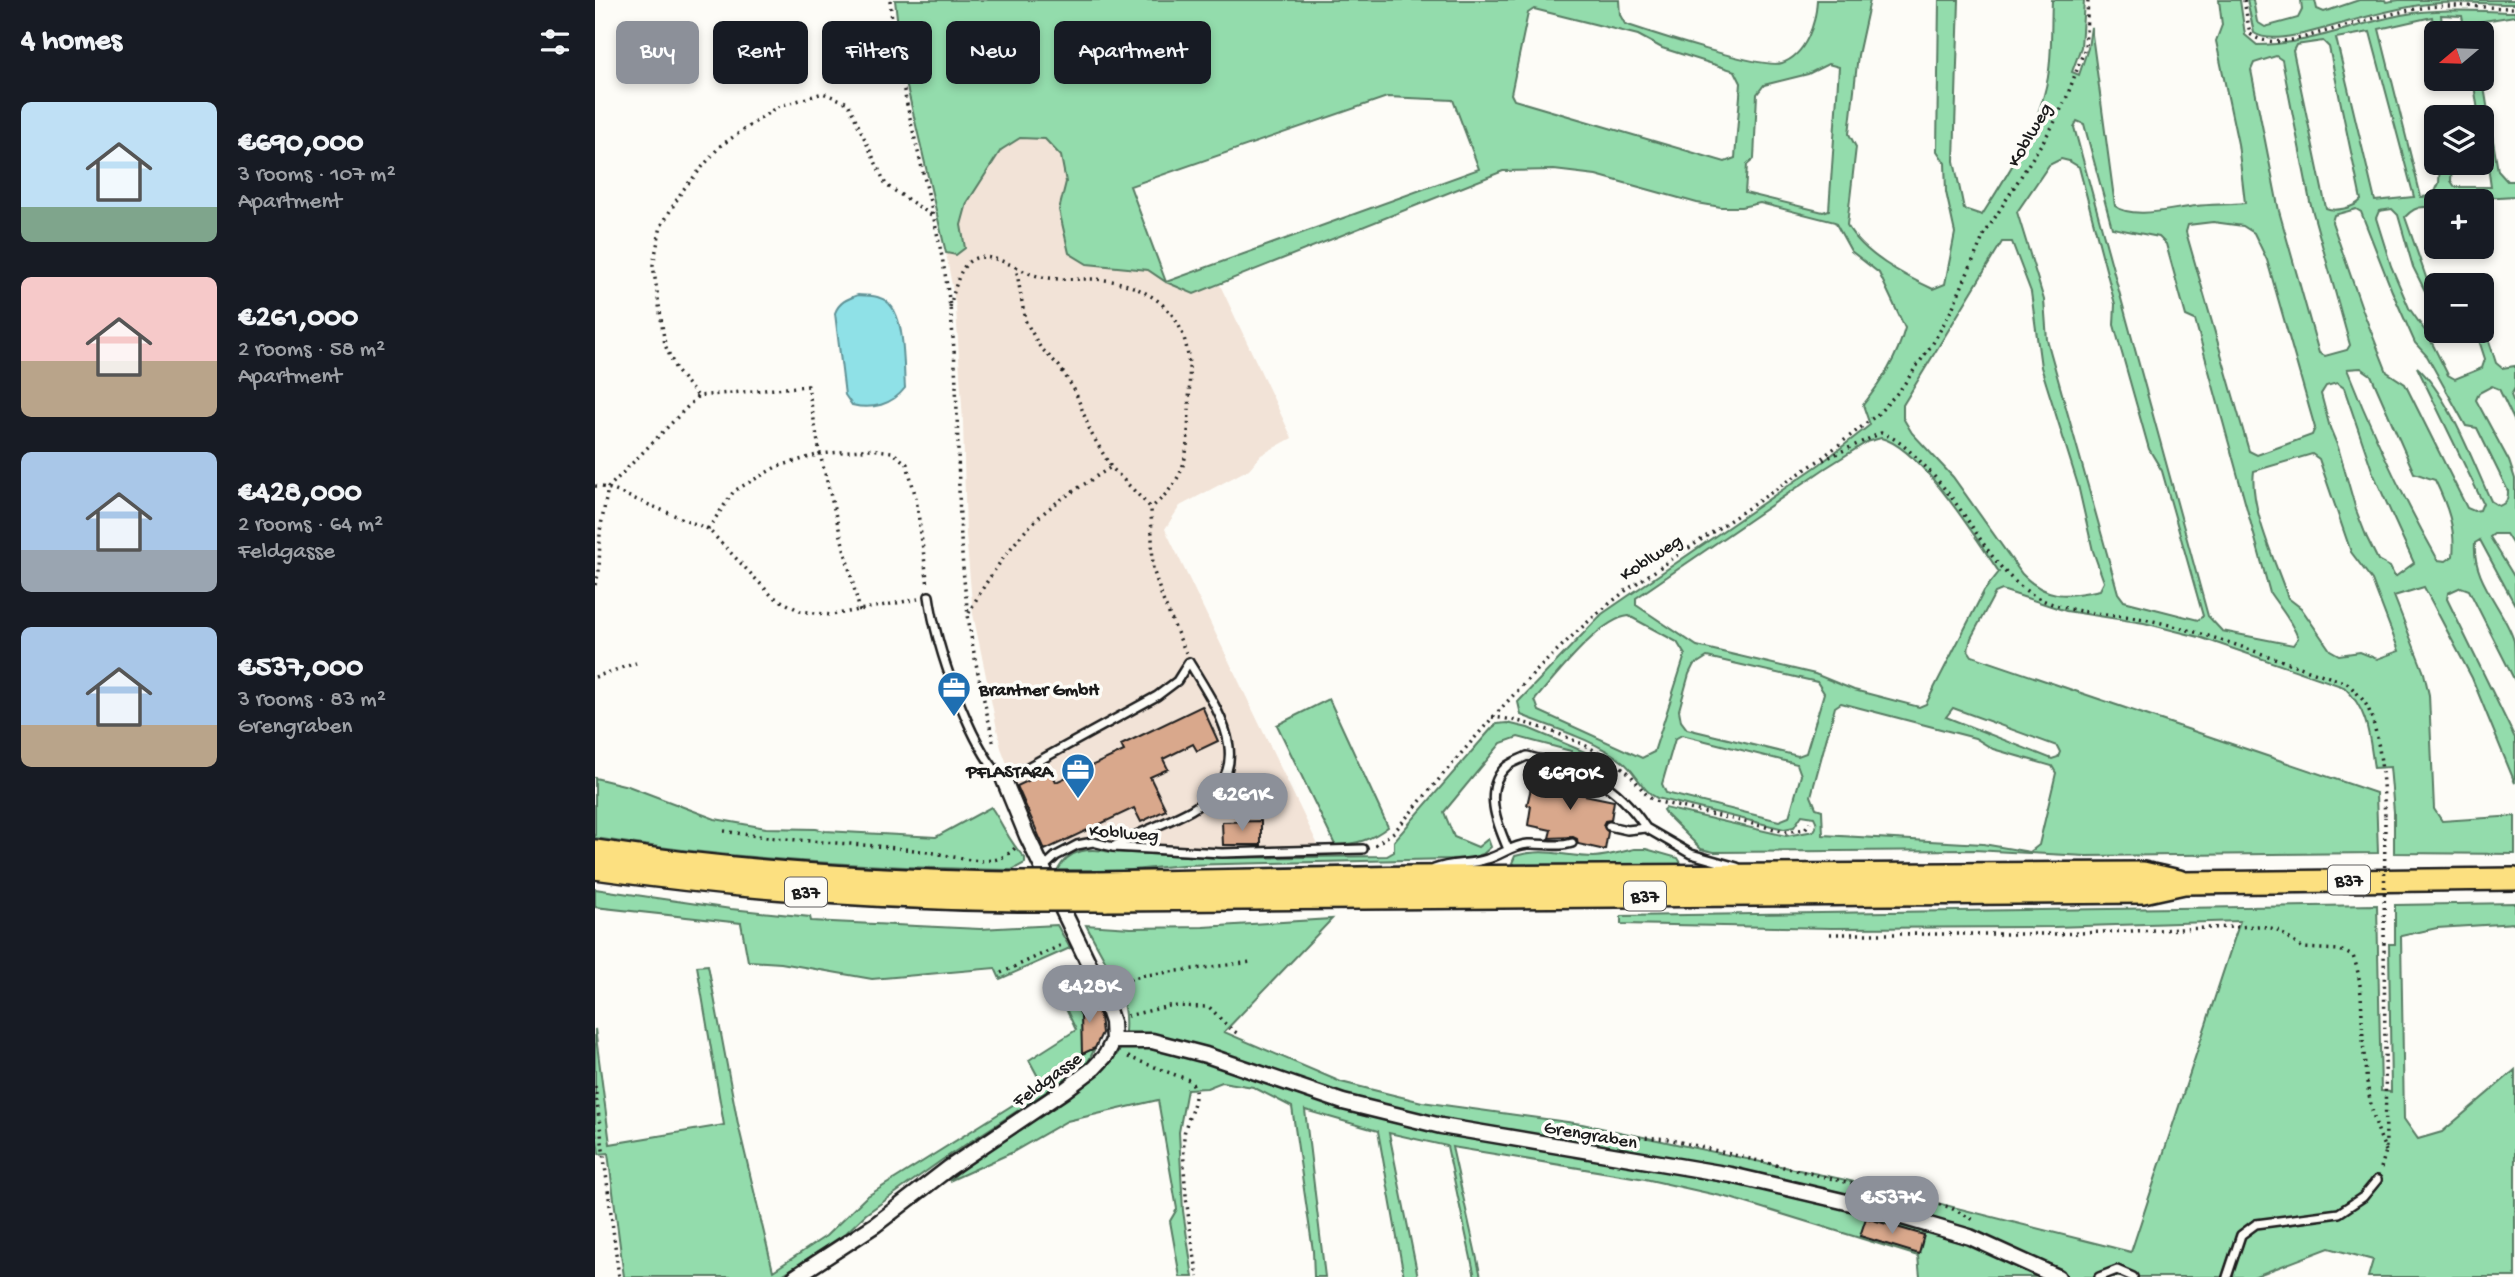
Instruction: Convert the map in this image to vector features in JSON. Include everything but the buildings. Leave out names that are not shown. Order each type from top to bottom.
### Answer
[{"type":"main road","name":"B37","points":[[595,851],[717,868],[1015,891]]},
{"type":"main road","name":"B37","points":[[595,868],[731,886],[824,894],[1015,891],[2143,892],[2184,883],[2515,879]]},
{"type":"main road","name":"B37","points":[[1101,891],[1414,877],[2143,873],[2184,883]]},
{"type":"street","name":"Feldgasse","points":[[795,1277],[875,1225],[949,1168],[1065,1090],[1094,1068],[1106,1055],[1113,1041],[1112,1022],[1101,989],[1027,836],[1004,780]]},
{"type":"street","name":"Grengraben","points":[[1113,1041],[1152,1041],[1206,1055],[1343,1102],[1441,1126],[1731,1175],[1868,1207],[1969,1237],[2058,1277]]},
{"type":"lane","points":[[929,596],[932,618],[959,700],[984,757],[1004,780],[1157,696],[1177,681],[1189,662],[1210,696],[1225,730],[1231,757],[1224,781],[1208,799],[1189,811],[1112,847]]},
{"type":"lane","points":[[1508,849],[1497,825],[1492,805],[1497,783],[1507,766],[1527,756],[1590,775],[1604,783],[1632,806],[1646,828],[1703,859],[1772,875]]},
{"type":"lane","points":[[1583,789],[1590,775]]},
{"type":"lane","points":[[1609,826],[1627,830],[1646,828]]},
{"type":"lane","name":"Koblweg","points":[[1043,868],[1056,856],[1077,845],[1093,842],[1112,847],[1222,853],[1363,849]]},
{"type":"lane","points":[[1414,877],[1448,864],[1487,859],[1527,844],[1572,843]]},
{"type":"lane","points":[[2227,1277],[2241,1235],[2256,1224],[2339,1213],[2363,1197],[2377,1181]]},
{"type":"lane","points":[[2099,1277],[2117,1270],[2133,1277]]},
{"type":"path","points":[[890,0],[899,70],[933,216],[950,309],[961,534],[968,615],[995,749]]},
{"type":"path","name":"Koblweg","points":[[1363,849],[1378,844],[1394,832],[1492,717],[1599,611],[1818,461],[1878,414],[1901,390],[1933,343],[1952,309],[1984,235],[2052,127],[2066,99],[2085,48],[2088,0]]},
{"type":"path","points":[[2243,0],[2251,34],[2258,40],[2272,42],[2305,37],[2431,7],[2515,8]]},
{"type":"path","points":[[698,396],[677,372],[665,345],[653,265],[661,226],[682,191],[720,146],[777,107],[823,93],[848,103],[886,185],[933,216]]},
{"type":"path","points":[[950,309],[959,272],[968,261],[982,257],[1000,259],[1031,276],[1109,280],[1142,289],[1169,309],[1184,336],[1190,368],[1187,451],[1181,475],[1167,494],[1151,508]]},
{"type":"path","points":[[1016,267],[1025,320],[1040,347],[1059,366],[1075,391],[1091,433],[1111,467],[1151,508],[1153,569],[1189,662]]},
{"type":"path","points":[[595,585],[599,572],[600,531],[608,488],[698,396],[809,386],[820,454],[860,611]]},
{"type":"path","points":[[1818,461],[1839,454],[1881,433],[1895,437],[1957,503],[1995,561],[2013,582],[2035,596],[2067,609],[2143,619],[2199,634],[2347,683],[2361,696],[2370,713],[2382,768],[2385,817],[2386,1151],[2377,1181]]},
{"type":"path","points":[[595,486],[608,488],[708,528],[772,596],[800,611],[832,615],[929,596],[916,498],[907,464],[892,452],[820,454],[776,467],[734,491],[708,528]]},
{"type":"path","points":[[968,615],[995,569],[1039,517],[1111,467]]},
{"type":"path","points":[[595,677],[636,663]]},
{"type":"path","points":[[1492,717],[1509,718],[1529,724],[1599,753],[1629,773],[1647,797],[1655,801],[1787,832],[1805,829],[1810,822]]},
{"type":"path","points":[[724,831],[764,838],[929,852],[979,861],[995,860],[1009,855],[1027,836]]},
{"type":"path","points":[[1830,934],[2054,934],[2260,926],[2276,929],[2302,948],[2340,950],[2353,956],[2359,971],[2363,1044],[2373,1114],[2386,1151]]},
{"type":"path","points":[[1002,974],[1075,938]]},
{"type":"path","points":[[1101,989],[1145,975],[1252,962]]},
{"type":"path","points":[[1112,1022],[1132,1014],[1169,1006],[1209,1007],[1220,1016],[1227,1027],[1237,1032]]},
{"type":"path","points":[[1106,1055],[1121,1055],[1194,1084],[1196,1093],[1184,1133],[1187,1210],[1198,1277]]},
{"type":"path","points":[[595,1086],[619,1277]]},
{"type":"path","points":[[1643,1137],[1668,1139],[1949,1208]]},
{"type":"shaded area","points":[[1020,138],[1045,139],[1061,156],[1066,182],[1059,210],[1069,253],[1087,264],[1148,270],[1166,282],[1193,294],[1220,285],[1292,438],[1261,455],[1249,469],[1180,506],[1165,529],[1319,847],[1221,848],[1113,843],[1093,838],[1075,840],[1045,850],[1016,787],[1001,748],[973,614],[966,534],[956,308],[946,253],[956,255],[964,248],[961,225],[967,203],[1001,150]]},
{"type":"green space","points":[[895,0],[1619,0],[1620,15],[1625,24],[1706,49],[1771,64],[1790,59],[1803,46],[1812,28],[1817,0],[1870,0],[1858,55],[1849,134],[1856,147],[1847,225],[1863,246],[1874,255],[1897,271],[1933,289],[1945,284],[1955,233],[1946,192],[1945,163],[1937,151],[1939,0],[1959,0],[1954,161],[1964,209],[1982,215],[2023,146],[2040,108],[2049,70],[2052,0],[2084,0],[2081,47],[2072,72],[2079,75],[2088,48],[2091,27],[2115,206],[2143,213],[2202,205],[2245,203],[2238,144],[2216,41],[2222,25],[2219,0],[2240,0],[2245,35],[2257,45],[2294,42],[2383,19],[2429,11],[2515,12],[2515,16],[2484,21],[2463,21],[2462,16],[2441,15],[2442,21],[2433,21],[2432,17],[2379,29],[2421,197],[2424,197],[2424,207],[2415,209],[2405,217],[2425,273],[2424,289],[2413,267],[2398,215],[2392,209],[2379,211],[2376,218],[2391,266],[2409,308],[2424,329],[2424,343],[2432,343],[2448,375],[2455,379],[2482,368],[2485,359],[2480,343],[2490,343],[2496,363],[2502,368],[2515,366],[2515,388],[2511,395],[2515,405],[2515,422],[2499,389],[2492,386],[2479,393],[2476,400],[2509,461],[2515,479],[2515,548],[2506,534],[2494,534],[2490,537],[2515,578],[2515,605],[2480,540],[2475,543],[2475,557],[2483,582],[2514,641],[2515,681],[2469,590],[2461,587],[2448,593],[2447,599],[2515,738],[2515,783],[2472,678],[2424,587],[2394,596],[2424,673],[2429,695],[2434,809],[2442,821],[2515,816],[2515,854],[2394,853],[2390,767],[2374,768],[2363,715],[2359,705],[2344,687],[2199,637],[2144,623],[2066,611],[2002,590],[1995,593],[1971,638],[1968,650],[1972,656],[2376,793],[2378,853],[2086,856],[1974,850],[1714,852],[1701,849],[1663,810],[1665,808],[1786,836],[1814,831],[1816,822],[1814,817],[1802,815],[1794,827],[1784,829],[1657,798],[1647,791],[1628,766],[1612,754],[1574,735],[1521,715],[1518,702],[1602,614],[1820,464],[1870,425],[1863,405],[1888,369],[1905,328],[1879,273],[1851,251],[1835,222],[1760,203],[1721,207],[1697,203],[1596,175],[1554,170],[1503,171],[1194,294],[1166,282],[1148,270],[1087,264],[1069,253],[1059,210],[1066,182],[1061,156],[1045,139],[1020,138],[1001,150],[967,203],[961,225],[965,248],[956,255],[946,253],[906,84],[932,84],[932,21],[897,21]],"holes":[[[1534,9],[1638,35],[1662,48],[1735,71],[1741,83],[1735,158],[1725,162],[1514,100],[1511,94],[1528,13]],[[2370,32],[2414,197],[2375,201],[2336,38]],[[2323,41],[2329,47],[2361,200],[2354,205],[2334,210],[2326,208],[2293,51],[2296,45]],[[2276,56],[2282,60],[2310,202],[2350,345],[2347,350],[2325,356],[2319,353],[2279,211],[2251,70],[2254,63]],[[1828,64],[1839,67],[1829,210],[1823,212],[1745,193],[1747,165],[1754,159],[1757,94],[1764,85],[1808,74]],[[1387,97],[1453,100],[1479,169],[1166,282],[1130,186]],[[2077,121],[2084,124],[2112,228],[2159,237],[2166,244],[2186,316],[2195,320],[2270,593],[2298,638],[2293,645],[2222,631],[2208,616],[2074,127]],[[2061,159],[2079,167],[2115,304],[2114,325],[2149,449],[2162,471],[2203,616],[2198,620],[2124,601],[2118,593],[2047,340],[2044,300],[2017,212],[2049,165]],[[2356,209],[2361,212],[2415,343],[2427,356],[2466,426],[2477,428],[2508,491],[2504,504],[2499,506],[2491,501],[2449,411],[2429,379],[2417,367],[2483,503],[2480,510],[2467,508],[2405,384],[2387,372],[2332,222],[2334,215]],[[2213,222],[2243,226],[2254,233],[2267,260],[2315,428],[2312,435],[2257,455],[2249,451],[2186,232],[2188,225]],[[2002,242],[2012,242],[2031,292],[2041,367],[2078,485],[2093,551],[2104,582],[2100,590],[2058,594],[2031,582],[2022,574],[1953,477],[1912,433],[1903,418],[1903,405]],[[2361,368],[2371,375],[2414,473],[2435,480],[2452,526],[2453,556],[2446,561],[2438,560],[2425,537],[2367,418],[2347,369]],[[2337,383],[2344,388],[2373,473],[2414,563],[2395,577],[2390,567],[2378,560],[2367,538],[2321,394],[2326,386]],[[1881,438],[1897,445],[1930,476],[1999,572],[1984,591],[1926,704],[1919,707],[1854,690],[1815,674],[1697,646],[1636,605],[1636,598],[1824,469],[1867,442]],[[2312,454],[2319,459],[2351,552],[2372,580],[2399,651],[2377,659],[2360,652],[2339,655],[2330,650],[2301,608],[2288,598],[2259,518],[2254,471]],[[1629,616],[1677,642],[1685,655],[1654,752],[1642,758],[1539,711],[1535,700],[1566,664],[1617,619]],[[1707,657],[1817,682],[1824,693],[1806,753],[1798,756],[1687,729],[1681,721],[1679,710],[1693,666]],[[1841,703],[1975,738],[1993,749],[2052,766],[2056,773],[2039,845],[2030,852],[1983,844],[1823,835],[1822,810],[1816,808],[1811,796],[1835,707]],[[1953,708],[2057,746],[2060,752],[2058,757],[2052,759],[1946,717]],[[1682,735],[1797,764],[1801,775],[1789,817],[1779,821],[1666,793],[1662,784],[1675,739]]]},
{"type":"green space","points":[[2247,0],[2253,0],[2257,22],[2265,27],[2298,18],[2302,10],[2301,0],[2315,0],[2317,9],[2324,12],[2359,0],[2515,0],[2515,4],[2460,2],[2413,6],[2307,33],[2273,38],[2254,33]]},
{"type":"green space","points":[[2475,91],[2485,91],[2487,105],[2477,105]]},
{"type":"green space","points":[[2494,147],[2498,171],[2507,181],[2515,181],[2515,196],[2494,197],[2494,189],[2436,189],[2439,175],[2451,175],[2455,187],[2491,187],[2489,175],[2494,175]]},
{"type":"green space","points":[[1329,699],[1388,827],[1370,838],[1350,844],[1335,845],[1277,725]]},
{"type":"green space","points":[[1507,723],[1528,728],[1585,752],[1588,759],[1582,762],[1570,760],[1571,751],[1518,737],[1501,743],[1444,812],[1454,837],[1478,847],[1488,839],[1491,847],[1483,854],[1471,858],[1183,865],[1092,874],[1091,870],[1058,870],[1068,857],[1088,850],[1223,858],[1387,856],[1394,852],[1394,841],[1492,728],[1497,724]]},
{"type":"green space","points":[[595,778],[628,786],[715,819],[766,828],[936,837],[991,807],[1025,858],[1025,863],[1012,870],[855,864],[699,852],[595,838]]},
{"type":"green space","points":[[1646,849],[1678,858],[1681,863],[1517,866],[1512,863],[1515,856],[1526,853],[1546,852],[1594,857]]},
{"type":"green space","points":[[595,889],[731,909],[810,917],[811,921],[980,929],[1057,925],[1070,948],[1000,979],[995,968],[872,979],[781,963],[748,961],[741,923],[595,907]]},
{"type":"green space","points":[[2515,903],[2515,923],[2437,928],[2401,936],[2404,1119],[2418,1139],[2442,1132],[2515,1070],[2515,1277],[2368,1277],[2373,1260],[2329,1248],[2253,1277],[1920,1277],[1918,1256],[1730,1198],[1645,1179],[1452,1147],[1481,1277],[1475,1277],[1447,1146],[1389,1133],[1418,1277],[1404,1277],[1378,1131],[1305,1110],[1325,1277],[1314,1277],[1313,1251],[1292,1107],[1253,1087],[1222,1082],[1207,1088],[1187,1089],[1179,1132],[1183,1211],[1193,1277],[1180,1277],[1170,1221],[1177,1209],[1158,1100],[1067,1121],[1011,1153],[949,1181],[996,1143],[1081,1088],[1109,1064],[1122,1046],[1125,1012],[1122,998],[1086,925],[1131,928],[1203,927],[1332,919],[1224,1032],[1341,1082],[1422,1102],[1582,1124],[1846,1180],[2131,1252],[2240,921],[2054,927],[1831,928],[1621,924],[1621,916],[2377,905],[2381,1091],[2391,1092],[2389,944],[2395,944],[2395,905]]},
{"type":"green space","points":[[708,965],[738,1124],[773,1271],[826,1236],[866,1197],[1043,1086],[1029,1060],[1076,1030],[1066,1009],[1076,1004],[1086,1025],[1083,1053],[1095,1048],[1087,1064],[942,1160],[866,1214],[845,1234],[779,1277],[624,1277],[608,1153],[599,1154],[595,1124],[595,1029],[610,1144],[724,1125],[697,966]]},
{"type":"water","points":[[858,295],[877,297],[889,303],[895,312],[902,337],[905,388],[894,399],[881,405],[852,405],[845,395],[835,313],[844,301]]},
{"type":"place","name":"Brantner GmbH","points":[[954,718]]},
{"type":"place","name":"PFLASTARA","points":[[1078,800]]}]
